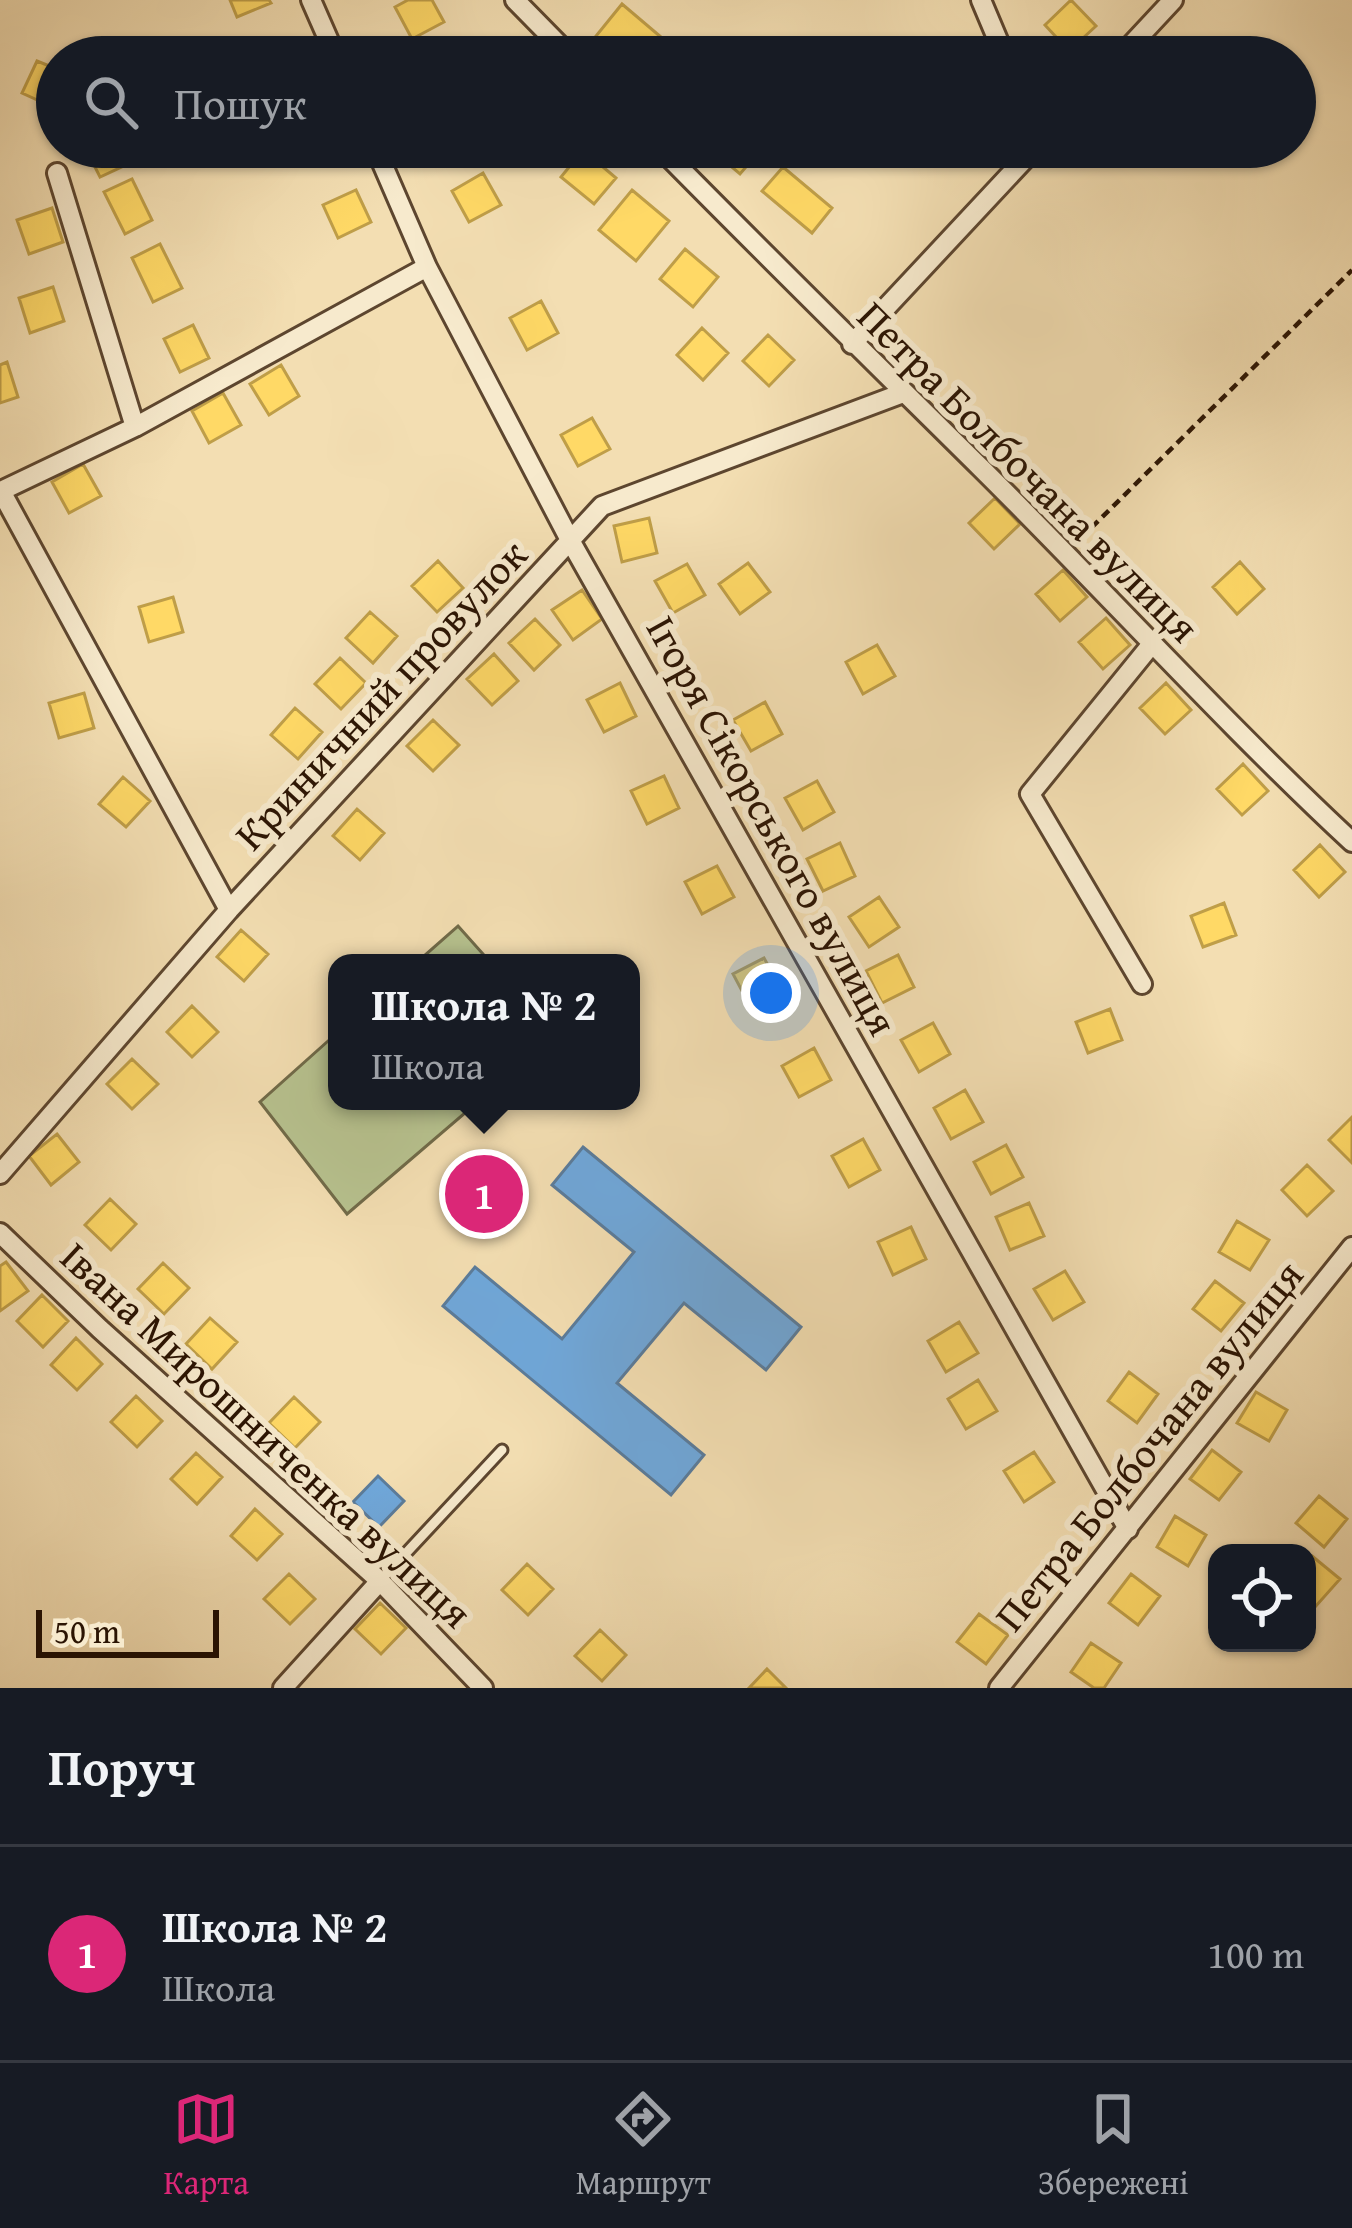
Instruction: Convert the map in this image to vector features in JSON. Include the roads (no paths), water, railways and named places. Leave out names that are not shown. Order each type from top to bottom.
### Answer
[{"type":"street","points":[[310,0],[326,36]]},
{"type":"street","points":[[515,0],[550,36]]},
{"type":"street","points":[[981,0],[996,36]]},
{"type":"street","points":[[1140,36],[1173,0]]},
{"type":"street","name":"Ігоря Сікорського вулиця","points":[[384,168],[428,268],[572,542],[1128,1529]]},
{"type":"street","name":"Петра Болбочана вулиця","points":[[680,168],[1245,742],[1352,842]]},
{"type":"street","points":[[852,344],[1016,168]]},
{"type":"street","points":[[57,172],[135,427]]},
{"type":"street","points":[[229,910],[1,491],[135,427],[428,268]]},
{"type":"street","name":"Криничний провулок","points":[[0,1174],[229,910],[602,506],[903,393]]},
{"type":"street","points":[[1142,984],[1030,794],[1151,645]]},
{"type":"street","name":"Івана Мирошниченка вулиця","points":[[0,1233],[380,1580],[483,1688]]},
{"type":"street","name":"Петра Болбочана вулиця","points":[[999,1688],[1352,1246]]},
{"type":"street","points":[[283,1688],[380,1580]]},
{"type":"lane","points":[[380,1580],[502,1450]]},
{"type":"place","name":"Школа № 2","points":[[484,1194]]}]
